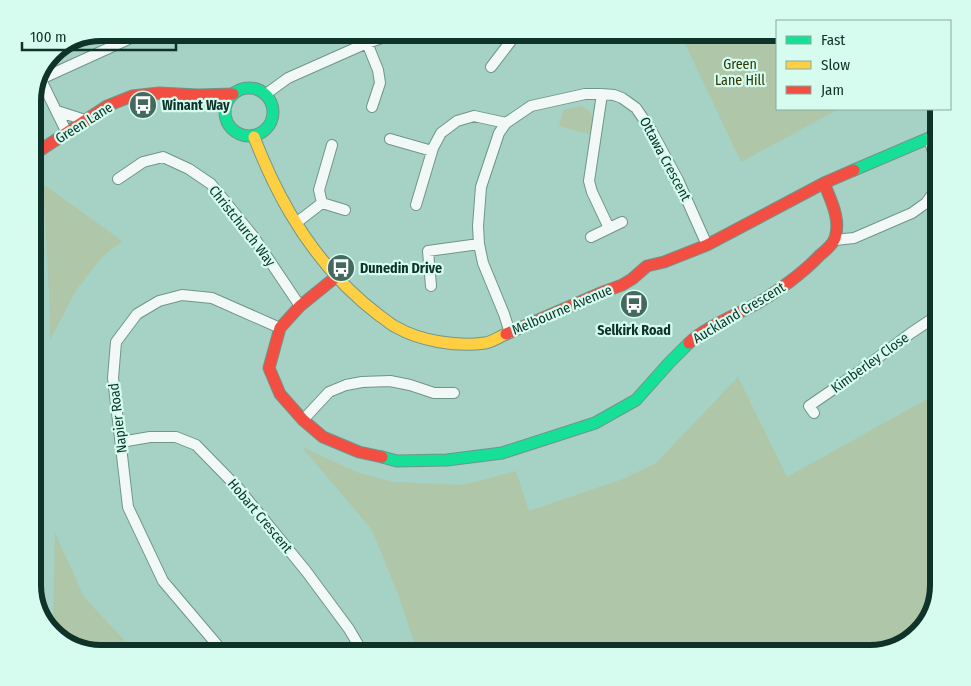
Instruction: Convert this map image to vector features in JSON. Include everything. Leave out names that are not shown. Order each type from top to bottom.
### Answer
[{"type":"street","points":[[46,78],[123,41]]},
{"type":"street","points":[[266,94],[288,78],[372,41]]},
{"type":"street","points":[[492,67],[511,41]]},
{"type":"street","points":[[367,43],[378,70],[380,83],[372,107]]},
{"type":"street","points":[[43,85],[67,133]]},
{"type":"street","points":[[247,88],[255,88],[266,94],[274,108],[272,123],[268,129],[261,134],[246,137],[233,131],[225,118],[226,104],[233,94],[247,88]]},
{"type":"street","name":"Green Lane","points":[[41,150],[107,106],[132,96],[159,92],[198,95],[233,94]]},
{"type":"street","points":[[510,333],[483,263],[478,226],[481,187],[499,132],[506,123],[531,106],[585,94],[602,94],[589,180],[592,192],[609,228]]},
{"type":"street","name":"Ottawa Crescent","points":[[602,94],[622,98],[636,108],[651,130],[678,180],[707,245]]},
{"type":"street","name":"Green Lane","points":[[198,95],[225,110]]},
{"type":"street","points":[[57,111],[85,120]]},
{"type":"street","points":[[416,205],[432,152],[441,133],[457,121],[474,116],[506,123]]},
{"type":"street","name":"Melbourne Avenue","points":[[254,136],[266,166],[290,213],[314,249],[337,276],[367,306],[396,327],[425,340],[450,344],[486,343],[622,285],[632,279],[646,266],[664,262],[707,245],[824,183],[930,137]]},
{"type":"street","points":[[390,139],[432,152]]},
{"type":"street","points":[[322,203],[319,190],[332,145]]},
{"type":"street","name":"Christchurch Way","points":[[118,179],[144,162],[163,157],[189,169],[211,184],[253,236],[300,306]]},
{"type":"street","points":[[824,183],[836,218],[835,240],[854,238],[912,213],[926,203],[930,198]]},
{"type":"street","points":[[296,223],[322,203]]},
{"type":"street","points":[[322,203],[345,210]]},
{"type":"street","points":[[591,237],[622,222]]},
{"type":"street","name":"Auckland Crescent","points":[[303,420],[323,437],[358,452],[397,461],[447,460],[502,453],[540,441],[595,422],[636,400],[669,362],[693,339],[758,303],[792,280],[813,263],[835,240]]},
{"type":"street","points":[[430,286],[428,251],[479,244]]},
{"type":"street","points":[[337,276],[300,306],[280,328],[270,368],[280,394],[303,420],[329,392],[346,384],[390,381],[434,393],[454,394]]},
{"type":"street","name":"Napier Road","points":[[216,645],[162,581],[128,507],[113,378],[116,342],[137,314],[159,301],[182,296],[212,298],[280,328]]},
{"type":"street","name":"Kimberley Close","points":[[814,414],[809,406],[930,321]]},
{"type":"street","name":"Hobart Crescent","points":[[121,442],[150,437],[176,437],[196,445],[239,489],[306,571],[349,629],[358,645]]},
{"type":"green space","name":"Green Lane Hill","points":[[684,41],[776,41],[776,110],[837,110],[741,162]]},
{"type":"green space","points":[[580,106],[591,114],[592,135],[559,126],[563,110]]},
{"type":"green space","points":[[43,184],[122,241],[101,258],[75,292],[50,340],[49,290]]},
{"type":"green space","points":[[738,377],[787,477],[930,397],[930,584],[928,600],[924,611],[912,627],[900,637],[885,643],[869,645],[410,645],[414,642],[398,594],[372,530],[302,447],[359,473],[394,482],[463,485],[516,471],[529,511],[623,479],[656,463]]},
{"type":"green space","points":[[55,533],[84,597],[129,645],[86,643],[68,635],[53,620]]},
{"type":"traffic: fast","points":[[244,88],[254,88],[263,92],[269,98],[272,103],[273,112],[272,121],[263,132],[254,136],[244,136],[235,132],[229,126],[225,117],[225,107],[229,98],[235,92],[244,88]]},
{"type":"traffic: fast","points":[[854,170],[930,137]]},
{"type":"traffic: fast","points":[[382,457],[397,461],[447,460],[502,453],[595,423],[636,400],[689,343]]},
{"type":"traffic: slow","points":[[254,137],[280,195],[299,228],[330,269],[354,294],[380,316],[406,332],[439,342],[485,343],[506,334]]},
{"type":"traffic: jam","points":[[41,150],[107,106],[132,96],[159,93],[233,94]]},
{"type":"traffic: jam","points":[[506,334],[622,285],[647,266],[664,262],[707,245],[824,183],[854,170]]},
{"type":"traffic: jam","points":[[689,343],[712,327],[756,304],[781,288],[806,269],[831,245],[835,238],[837,224],[824,183]]},
{"type":"traffic: jam","points":[[337,276],[300,306],[280,328],[269,368],[280,394],[303,420],[323,437],[359,452],[382,457]]},
{"type":"place","name":"Winant Way","points":[[143,105]]},
{"type":"place","name":"Dunedin Drive","points":[[341,268]]},
{"type":"place","name":"Selkirk Road","points":[[634,304]]}]
